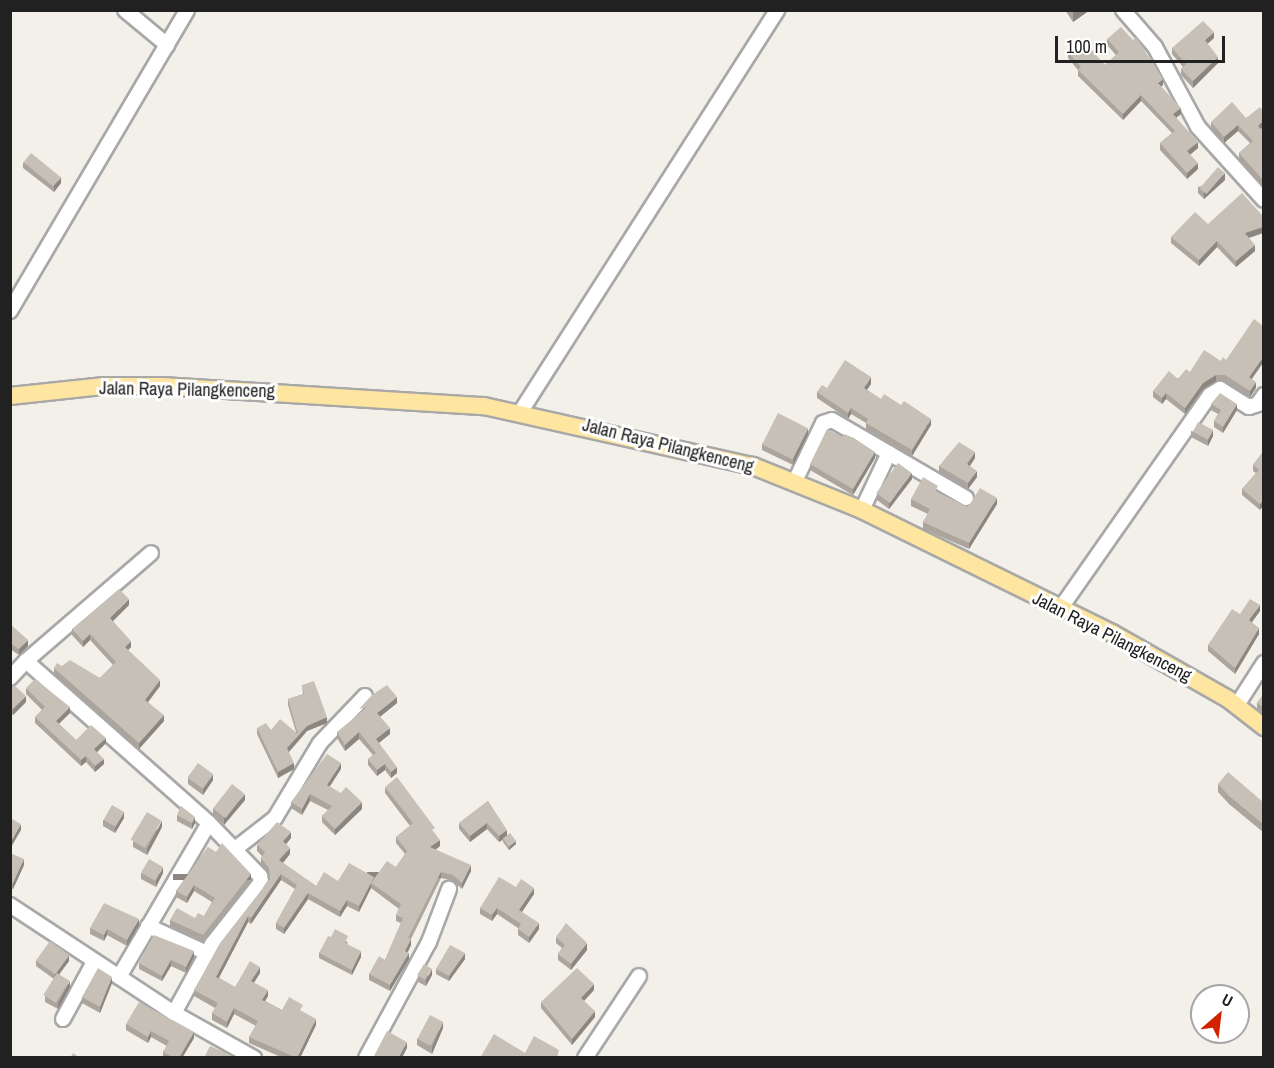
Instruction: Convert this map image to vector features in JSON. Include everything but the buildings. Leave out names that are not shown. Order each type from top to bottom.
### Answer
[{"type":"main road","name":"Jalan Raya Pilangkenceng","points":[[10,396],[104,386],[162,386],[375,396],[521,411],[753,466],[795,481],[862,510],[1189,675],[1237,705],[1263,727]]},
{"type":"street","points":[[125,10],[167,45]]},
{"type":"street","points":[[10,311],[187,10]]},
{"type":"street","points":[[521,411],[777,10]]},
{"type":"street","points":[[1123,10],[1155,47],[1198,127],[1263,200]]},
{"type":"street","points":[[1060,609],[1210,395],[1220,389],[1249,407],[1258,404],[1263,395]]},
{"type":"street","points":[[795,481],[827,420],[837,422],[966,498]]},
{"type":"street","points":[[862,510],[889,453]]},
{"type":"street","points":[[10,678],[26,661],[151,553]]},
{"type":"street","points":[[26,661],[209,823],[235,849],[261,882],[207,953],[174,1014]]},
{"type":"street","points":[[1237,705],[1263,663]]},
{"type":"street","points":[[235,849],[276,818],[320,743],[365,696]]},
{"type":"street","points":[[119,977],[209,823]]},
{"type":"street","points":[[366,1058],[429,942],[449,889]]},
{"type":"street","points":[[10,905],[174,1014],[254,1058]]},
{"type":"street","points":[[148,926],[207,953]]},
{"type":"street","points":[[63,1019],[94,962]]},
{"type":"street","points":[[585,1058],[639,976]]}]
